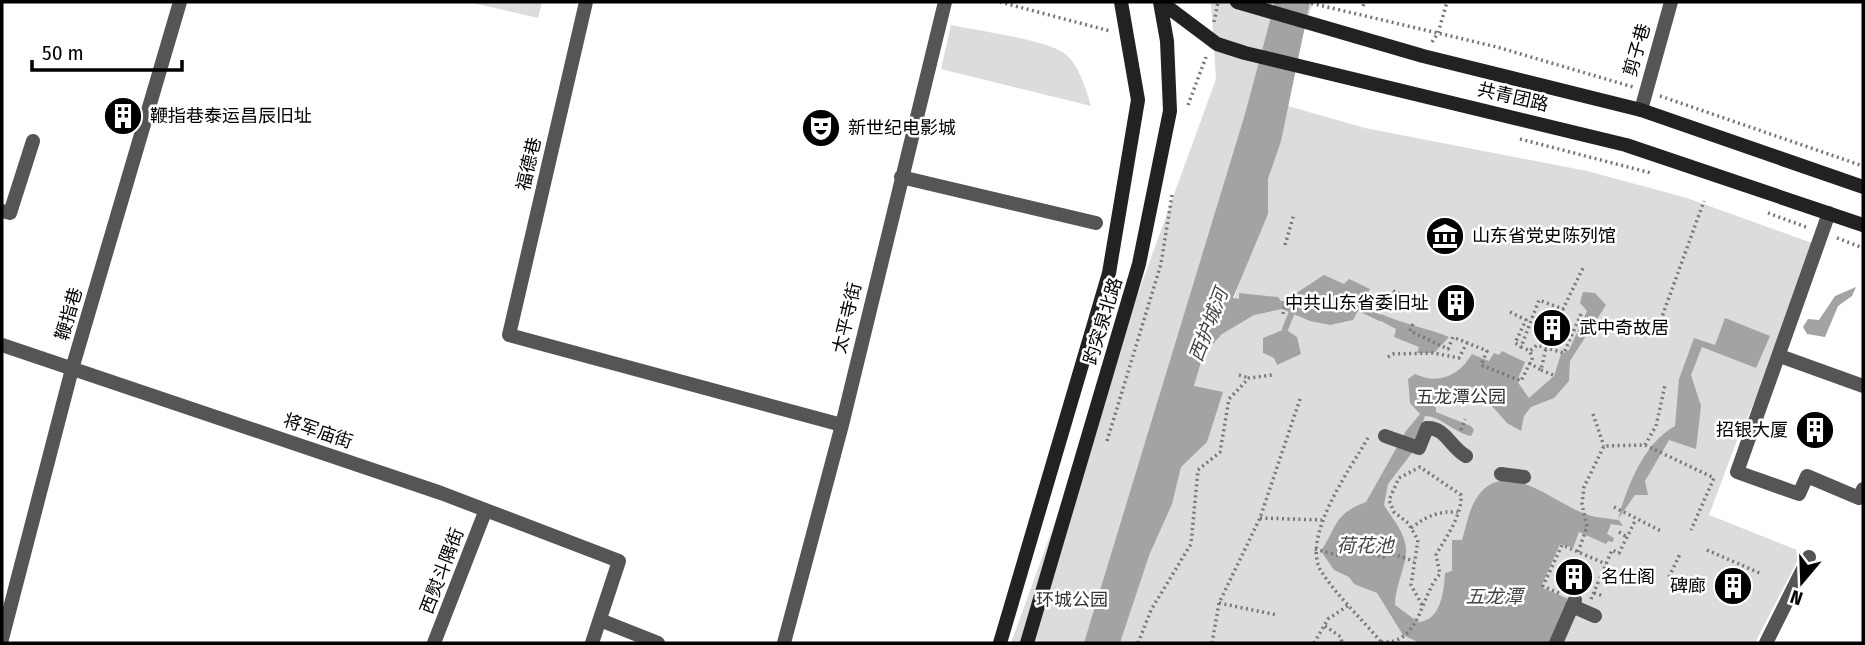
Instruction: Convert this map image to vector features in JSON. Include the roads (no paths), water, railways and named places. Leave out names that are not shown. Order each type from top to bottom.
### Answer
[{"type":"main road","name":"趵突泉北路","points":[[1000,643],[1109,273],[1138,100],[1121,2]]},
{"type":"main road","name":"趵突泉北路","points":[[1027,643],[1139,264],[1170,111],[1167,41],[1160,2]]},
{"type":"main road","name":"共青团路","points":[[1160,2],[1217,44],[1245,53],[1626,145],[1863,225]]},
{"type":"main road","name":"共青团路","points":[[1240,2],[1423,56],[1641,110],[1863,187]]},
{"type":"street","name":"鞭指巷","points":[[2,639],[72,369],[180,2]]},
{"type":"street","name":"福德巷","points":[[586,2],[509,335],[842,425]]},
{"type":"street","name":"太平寺街","points":[[784,643],[842,425],[945,2]]},
{"type":"street","name":"剪子巷","points":[[1641,110],[1671,2]]},
{"type":"street","points":[[2,211],[10,213],[33,141]]},
{"type":"street","points":[[901,177],[1096,223]]},
{"type":"street","points":[[1829,213],[1737,472],[1799,494],[1807,476],[1859,498],[1863,489]]},
{"type":"street","name":"将军庙街","points":[[2,345],[441,493],[619,561],[600,620]]},
{"type":"street","points":[[1780,356],[1863,386]]},
{"type":"street","points":[[1391,438],[1417,447],[1427,428],[1433,428],[1439,430],[1455,450],[1466,456]]},
{"type":"street","points":[[1501,474],[1524,477]]},
{"type":"street","name":"西熨斗隅街","points":[[434,643],[485,512]]},
{"type":"street","points":[[1766,643],[1809,556]]},
{"type":"street","points":[[1556,643],[1574,603],[1595,616]]},
{"type":"street","points":[[592,643],[600,620],[658,643]]},
{"type":"water","name":"西护城河","points":[[1275,2],[1310,2],[1281,141],[1268,179],[1268,214],[1233,298],[1239,299],[1239,293],[1278,297],[1281,301],[1291,302],[1298,292],[1324,275],[1344,284],[1349,279],[1370,289],[1353,320],[1330,325],[1310,321],[1282,309],[1254,315],[1222,334],[1203,355],[1194,386],[1223,392],[1207,442],[1181,467],[1172,504],[1150,553],[1120,643],[1084,643],[1245,114]]},
{"type":"water","points":[[1856,287],[1852,296],[1838,306],[1825,337],[1807,334],[1803,327],[1808,319],[1819,320],[1835,296]]},
{"type":"water","points":[[1583,292],[1595,293],[1606,305],[1570,361],[1569,381],[1554,398],[1531,407],[1524,416],[1521,431],[1507,423],[1476,388],[1454,388],[1436,400],[1436,412],[1471,426],[1474,430],[1471,436],[1425,416],[1411,454],[1388,484],[1384,505],[1398,526],[1405,544],[1406,556],[1395,605],[1418,622],[1432,616],[1440,604],[1445,573],[1452,571],[1452,540],[1462,540],[1476,499],[1486,487],[1498,481],[1524,484],[1581,512],[1596,517],[1618,519],[1623,526],[1611,524],[1607,534],[1614,538],[1613,542],[1608,541],[1606,544],[1579,532],[1573,548],[1560,544],[1541,587],[1571,600],[1552,643],[1420,643],[1403,635],[1377,593],[1354,584],[1349,577],[1334,570],[1321,551],[1342,516],[1366,502],[1406,431],[1420,414],[1410,403],[1408,379],[1415,374],[1432,379],[1447,376],[1461,368],[1472,354],[1489,361],[1494,353],[1499,355],[1502,351],[1525,362],[1517,381],[1529,398],[1554,376],[1561,354],[1569,350],[1587,311],[1580,303]]},
{"type":"water","points":[[1381,314],[1449,337],[1434,353],[1417,353],[1419,347],[1394,337],[1396,329],[1379,320]]},
{"type":"water","points":[[1725,318],[1770,336],[1756,368],[1702,347],[1691,375],[1701,406],[1696,449],[1669,440],[1645,481],[1648,495],[1635,495],[1618,518],[1626,493],[1646,454],[1654,443],[1675,426],[1679,379],[1694,338],[1715,345]]},
{"type":"water","points":[[1285,329],[1297,337],[1301,354],[1277,365],[1274,358],[1263,353],[1263,338]]},
{"type":"waterway","points":[[1359,308],[1380,318]]},
{"type":"waterway","points":[[1285,329],[1292,312]]},
{"type":"place","name":"鞭指巷泰运昌辰旧址","points":[[123,116]]},
{"type":"place","name":"新世纪电影城","points":[[821,128]]},
{"type":"place","name":"山东省党史陈列馆","points":[[1445,236]]},
{"type":"place","name":"中共山东省委旧址","points":[[1456,303]]},
{"type":"place","name":"武中奇故居","points":[[1552,328]]},
{"type":"place","name":"招银大厦","points":[[1815,430]]},
{"type":"place","name":"名仕阁","points":[[1574,577]]},
{"type":"place","name":"碑廊","points":[[1733,586]]},
{"type":"park label","name":"五龙潭公园","points":[[1461,397]]},
{"type":"park label","name":"环城公园","points":[[1072,600]]},
{"type":"water label","name":"荷花池","points":[[1365,545]]},
{"type":"water label","name":"五龙潭","points":[[1494,596]]}]
